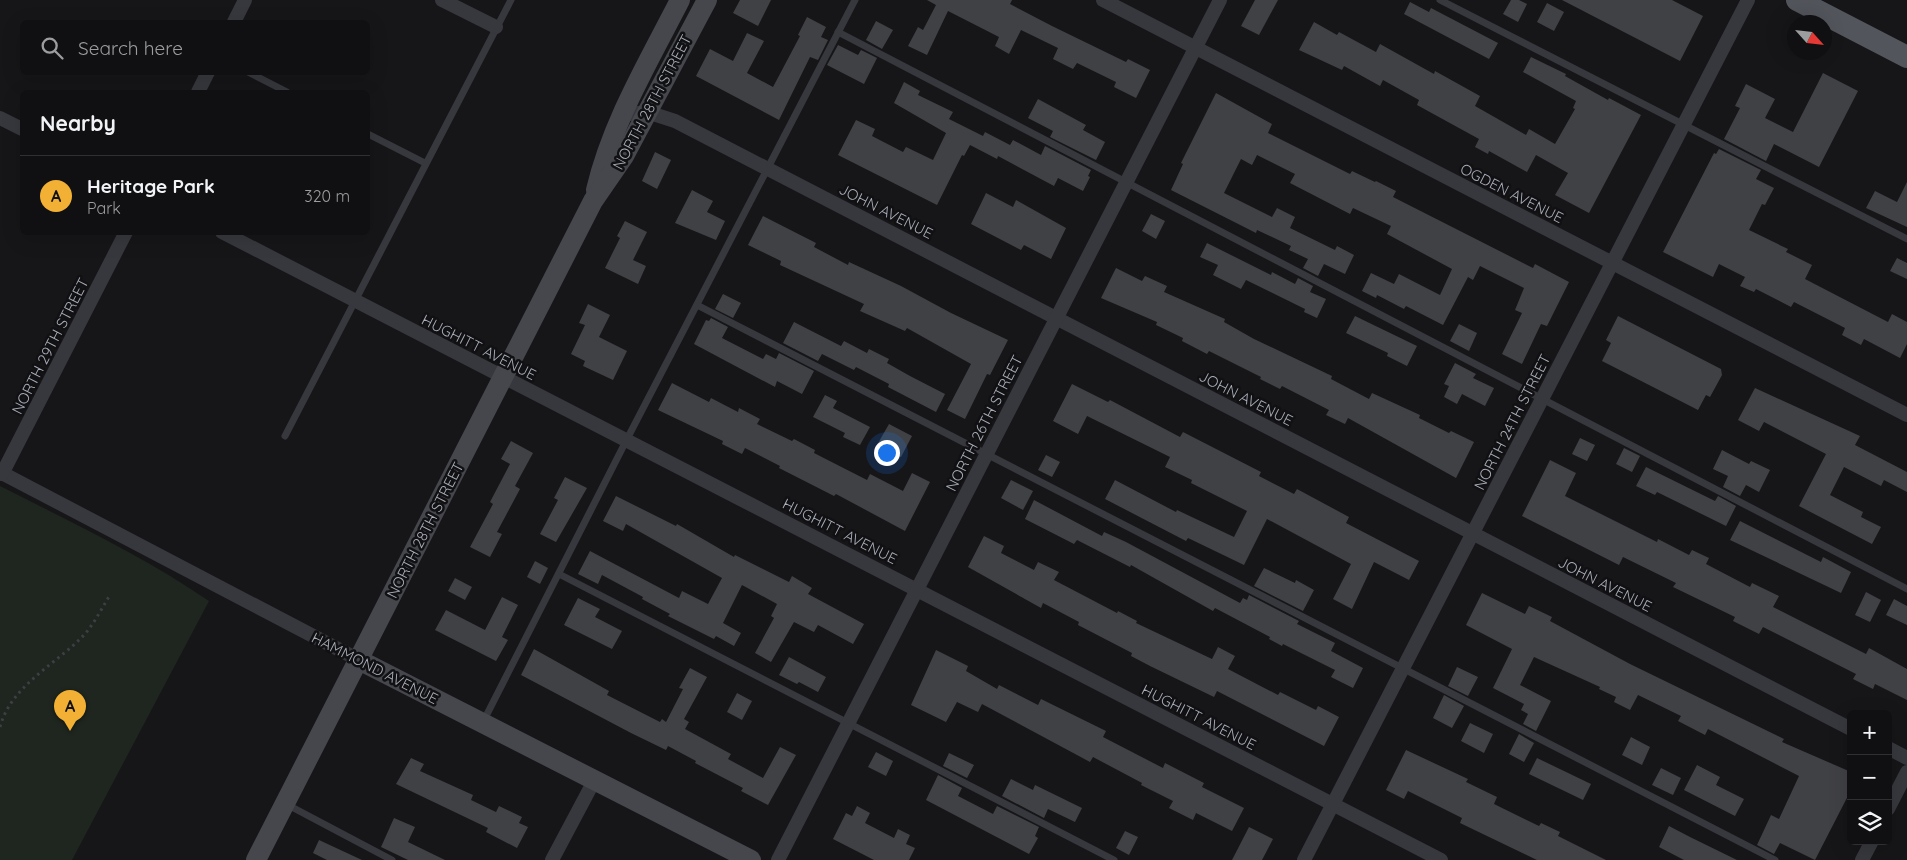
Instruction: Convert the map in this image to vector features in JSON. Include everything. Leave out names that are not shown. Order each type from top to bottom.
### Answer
[{"type":"main road","name":"NORTH 28TH STREET","points":[[593,201],[602,167],[621,115],[680,0]]},
{"type":"main road","name":"NORTH 28TH STREET","points":[[256,860],[593,201],[617,168],[707,0]]},
{"type":"main road","points":[[1797,0],[1907,57]]},
{"type":"main road","name":"HAMMOND AVENUE","points":[[359,660],[751,860]]},
{"type":"street","points":[[235,20],[245,0]]},
{"type":"street","points":[[442,0],[456,4],[496,27]]},
{"type":"street","name":"OGDEN AVENUE","points":[[1103,0],[1907,415]]},
{"type":"street","name":"NORTH 26TH STREET","points":[[778,860],[1220,0]]},
{"type":"street","name":"NORTH 24TH STREET","points":[[1304,860],[1748,0]]},
{"type":"street","points":[[199,90],[206,75]]},
{"type":"street","name":"JOHN AVENUE","points":[[621,115],[648,112],[675,121],[1847,727]]},
{"type":"street","points":[[0,118],[20,128]]},
{"type":"street","name":"NORTH 29TH STREET","points":[[1,473],[124,235]]},
{"type":"street","name":"HUGHITT AVENUE","points":[[228,235],[917,588],[1441,860]]},
{"type":"street","name":"HAMMOND AVENUE","points":[[1,473],[359,660]]},
{"type":"street","points":[[1892,750],[1907,758]]},
{"type":"street","points":[[1892,801],[1907,772]]},
{"type":"street","points":[[552,860],[594,781]]},
{"type":"street","points":[[1862,860],[1870,845]]},
{"type":"lane","points":[[286,436],[353,300],[511,0]]},
{"type":"lane","points":[[482,723],[626,440],[855,0]]},
{"type":"lane","points":[[1440,0],[1907,239]]},
{"type":"lane","points":[[838,32],[1907,589]]},
{"type":"lane","points":[[254,75],[283,90]]},
{"type":"lane","points":[[370,135],[425,163]]},
{"type":"lane","points":[[697,305],[1404,667],[1775,860]]},
{"type":"lane","points":[[558,574],[1114,860]]},
{"type":"lane","points":[[285,803],[392,860]]},
{"type":"path","points":[[0,727],[3,717],[21,690],[86,632],[110,595]]},
{"type":"shaded area","points":[[0,486],[133,554],[209,601],[72,860],[0,860]]},
{"type":"building","points":[[740,0],[771,0],[758,26],[733,13]]},
{"type":"building","points":[[927,0],[1012,0],[1010,4],[1052,26],[1126,62],[1128,59],[1150,70],[1136,98],[1114,87],[1116,82],[1077,63],[1073,69],[1053,59],[1058,48],[1021,30],[1009,54],[995,46],[999,37],[948,11],[927,55],[908,46],[918,27],[923,30],[936,5]]},
{"type":"building","points":[[1255,0],[1278,0],[1259,35],[1241,26]]},
{"type":"building","points":[[1511,0],[1519,0],[1527,4],[1518,22],[1503,14]]},
{"type":"building","points":[[1562,0],[1672,0],[1703,16],[1680,61]]},
{"type":"building","points":[[1410,2],[1429,12],[1431,8],[1498,43],[1489,59],[1404,14]]},
{"type":"building","points":[[1547,3],[1564,12],[1554,31],[1537,22]]},
{"type":"building","points":[[807,17],[826,27],[821,37],[828,40],[818,60],[810,57],[779,120],[696,76],[710,49],[733,61],[747,33],[764,41],[747,73],[773,87],[800,36],[798,35]]},
{"type":"building","points":[[876,21],[893,30],[882,49],[866,40]]},
{"type":"building","points":[[1314,22],[1337,35],[1339,32],[1376,52],[1380,44],[1434,74],[1435,71],[1480,96],[1475,106],[1526,135],[1529,129],[1555,144],[1575,109],[1573,108],[1576,101],[1523,72],[1531,57],[1566,74],[1565,76],[1608,100],[1609,98],[1641,115],[1589,213],[1555,195],[1568,173],[1536,155],[1527,172],[1489,151],[1488,154],[1475,147],[1479,139],[1417,105],[1419,100],[1383,80],[1380,86],[1344,66],[1342,70],[1299,50]]},
{"type":"building","points":[[838,45],[858,55],[861,50],[877,58],[864,84],[827,65]]},
{"type":"building","points":[[1823,73],[1858,91],[1819,167],[1774,144],[1766,161],[1724,139],[1740,108],[1735,106],[1746,84],[1775,99],[1765,118],[1793,132]]},
{"type":"building","points":[[904,82],[920,91],[918,95],[953,112],[949,119],[983,136],[985,132],[1010,145],[1013,140],[1041,155],[1045,146],[1091,170],[1088,176],[1090,177],[1083,191],[1058,178],[1054,186],[998,156],[997,159],[970,145],[964,156],[962,155],[937,205],[838,155],[856,120],[875,129],[872,136],[903,152],[906,147],[933,160],[946,133],[894,103]]},
{"type":"building","points":[[1216,93],[1272,124],[1268,133],[1350,174],[1352,171],[1376,181],[1396,191],[1393,197],[1533,268],[1535,264],[1569,282],[1547,326],[1541,324],[1522,364],[1502,354],[1522,313],[1515,310],[1524,288],[1480,266],[1473,280],[1468,277],[1443,325],[1406,306],[1404,309],[1377,295],[1376,298],[1362,291],[1371,273],[1394,284],[1399,274],[1440,295],[1452,269],[1387,234],[1391,226],[1353,208],[1350,214],[1290,183],[1295,174],[1257,155],[1252,165],[1241,159],[1224,193],[1272,217],[1277,208],[1295,217],[1290,228],[1335,250],[1337,246],[1354,255],[1345,274],[1324,264],[1318,276],[1303,268],[1308,259],[1289,250],[1291,246],[1257,230],[1256,233],[1171,190],[1183,164],[1181,163]]},
{"type":"building","points":[[1038,99],[1086,125],[1083,130],[1105,142],[1096,160],[1050,137],[1053,131],[1028,118]]},
{"type":"building","points":[[1719,149],[1761,170],[1756,179],[1774,188],[1765,205],[1762,204],[1749,230],[1788,249],[1786,252],[1812,265],[1805,279],[1888,322],[1892,314],[1907,322],[1907,344],[1900,358],[1864,339],[1861,345],[1842,335],[1845,328],[1794,302],[1791,307],[1756,289],[1754,292],[1740,286],[1745,277],[1719,264],[1713,277],[1663,252],[1714,153],[1716,154]]},
{"type":"building","points":[[655,152],[671,160],[657,189],[642,181]]},
{"type":"building","points":[[1907,182],[1907,227],[1866,208],[1875,191],[1897,202]]},
{"type":"building","points":[[692,190],[713,201],[707,212],[725,221],[716,240],[675,223]]},
{"type":"building","points":[[986,193],[1013,207],[1016,200],[1066,228],[1051,259],[1024,245],[1021,250],[971,224]]},
{"type":"building","points":[[1151,214],[1165,221],[1156,239],[1142,231]]},
{"type":"building","points":[[763,216],[816,243],[814,247],[848,265],[849,262],[901,286],[951,313],[1008,340],[990,375],[987,374],[965,419],[947,410],[971,364],[907,328],[905,331],[860,311],[864,304],[780,265],[781,261],[748,245]]},
{"type":"building","points":[[625,221],[647,232],[633,260],[646,266],[638,284],[605,268],[620,238],[617,236]]},
{"type":"building","points":[[1207,243],[1271,275],[1272,272],[1295,284],[1298,278],[1313,286],[1310,292],[1326,299],[1317,318],[1304,312],[1305,309],[1246,280],[1241,289],[1213,275],[1218,265],[1200,257]]},
{"type":"building","points":[[1897,258],[1907,263],[1907,279],[1890,271]]},
{"type":"building","points":[[1116,268],[1142,281],[1145,276],[1167,286],[1164,292],[1225,319],[1224,322],[1254,339],[1332,376],[1331,379],[1369,399],[1372,393],[1420,415],[1419,418],[1449,433],[1451,431],[1474,442],[1456,478],[1348,418],[1345,424],[1326,415],[1329,410],[1282,386],[1280,389],[1260,379],[1261,377],[1209,351],[1207,354],[1182,341],[1183,338],[1156,325],[1157,322],[1101,298]]},
{"type":"building","points":[[723,294],[741,303],[733,318],[715,309]]},
{"type":"building","points":[[588,304],[610,315],[599,337],[627,351],[613,380],[583,366],[585,361],[571,354],[585,325],[579,323]]},
{"type":"building","points":[[1355,316],[1417,346],[1407,366],[1387,356],[1388,353],[1346,333]]},
{"type":"building","points":[[1618,316],[1721,369],[1722,375],[1710,397],[1706,395],[1698,410],[1602,361],[1611,343],[1606,340]]},
{"type":"building","points":[[711,318],[728,327],[722,338],[763,359],[766,354],[776,359],[779,353],[814,371],[802,394],[777,381],[775,387],[694,344],[706,320],[709,321]]},
{"type":"building","points":[[794,322],[841,346],[844,341],[867,353],[869,349],[889,359],[887,363],[945,394],[936,412],[888,387],[889,384],[856,367],[854,370],[822,354],[818,361],[783,343]]},
{"type":"building","points":[[1459,324],[1477,333],[1469,351],[1450,341]]},
{"type":"building","points":[[1455,363],[1476,374],[1473,378],[1494,388],[1485,406],[1462,394],[1457,404],[1444,397],[1449,386],[1444,384]]},
{"type":"building","points":[[672,383],[709,402],[711,398],[738,412],[739,408],[760,419],[757,424],[792,441],[794,439],[815,450],[814,453],[867,480],[870,474],[903,491],[912,473],[930,482],[905,531],[836,494],[834,496],[779,468],[780,466],[745,448],[742,454],[722,444],[723,441],[658,410]]},
{"type":"building","points":[[1072,384],[1108,402],[1110,400],[1180,437],[1183,432],[1261,472],[1259,476],[1294,494],[1297,489],[1349,517],[1346,523],[1419,561],[1409,580],[1374,562],[1352,609],[1333,599],[1351,564],[1267,519],[1244,565],[1188,538],[1186,541],[1105,499],[1115,480],[1176,512],[1177,510],[1234,537],[1247,511],[1191,483],[1192,480],[1165,467],[1170,457],[1087,416],[1078,434],[1053,421]]},
{"type":"building","points":[[1755,388],[1860,436],[1855,445],[1907,472],[1907,492],[1884,480],[1881,486],[1844,467],[1830,495],[1863,512],[1861,517],[1881,527],[1872,544],[1799,506],[1826,454],[1764,422],[1759,431],[1738,420]]},
{"type":"building","points":[[825,395],[837,401],[833,408],[870,427],[860,445],[843,437],[845,433],[813,417]]},
{"type":"building","points":[[889,424],[912,436],[901,457],[877,445]]},
{"type":"building","points":[[1580,438],[1595,445],[1587,461],[1572,454]]},
{"type":"building","points":[[511,441],[533,453],[515,486],[520,489],[497,532],[502,534],[490,557],[470,547],[493,504],[490,502],[510,464],[501,459]]},
{"type":"building","points":[[1624,448],[1640,456],[1632,472],[1616,464]]},
{"type":"building","points":[[1722,450],[1749,464],[1751,461],[1770,470],[1759,492],[1746,485],[1740,496],[1723,487],[1728,476],[1713,469]]},
{"type":"building","points":[[1046,455],[1060,462],[1052,477],[1038,470]]},
{"type":"building","points":[[1550,460],[1576,473],[1565,496],[1657,542],[1658,539],[1689,555],[1692,550],[1709,558],[1706,564],[1750,587],[1752,583],[1779,596],[1773,607],[1866,654],[1869,648],[1907,669],[1907,700],[1875,684],[1873,689],[1853,679],[1856,674],[1763,627],[1759,634],[1733,621],[1735,617],[1673,587],[1676,583],[1623,557],[1619,565],[1522,516]]},
{"type":"building","points":[[1646,467],[1715,501],[1718,496],[1736,506],[1726,526],[1657,492],[1655,495],[1636,486]]},
{"type":"building","points":[[565,477],[587,488],[556,542],[540,534],[558,500],[554,498]]},
{"type":"building","points":[[1011,480],[1033,491],[1023,510],[1001,498]]},
{"type":"building","points":[[616,496],[676,526],[677,524],[734,557],[735,555],[789,582],[792,576],[812,588],[808,594],[864,624],[853,644],[818,625],[814,632],[794,622],[771,662],[755,653],[774,618],[771,616],[777,604],[742,585],[723,623],[741,633],[734,646],[716,636],[714,639],[668,616],[670,614],[642,599],[643,597],[602,575],[598,584],[578,574],[590,551],[679,598],[682,591],[708,604],[722,578],[626,524],[623,531],[603,521]]},
{"type":"building","points":[[1034,500],[1102,536],[1104,532],[1126,542],[1240,603],[1243,598],[1247,600],[1249,595],[1299,621],[1297,624],[1335,643],[1331,651],[1363,668],[1353,688],[1331,677],[1335,670],[1283,644],[1282,646],[1269,639],[1270,637],[1215,608],[1213,611],[1131,565],[1130,567],[1077,540],[1074,544],[1025,519]]},
{"type":"building","points":[[1740,521],[1821,562],[1823,557],[1851,572],[1841,593],[1730,540]]},
{"type":"building","points":[[984,536],[1004,546],[1001,553],[1034,570],[1038,562],[1059,572],[1054,580],[1117,613],[1118,611],[1137,621],[1136,623],[1212,659],[1218,647],[1235,656],[1228,669],[1278,695],[1280,692],[1316,710],[1318,706],[1339,717],[1324,746],[1217,691],[1214,697],[1150,666],[1131,656],[1132,653],[1078,625],[1079,622],[1043,603],[1041,608],[968,567]]},
{"type":"building","points":[[535,561],[548,568],[540,584],[527,577]]},
{"type":"building","points":[[1264,568],[1295,583],[1296,580],[1314,590],[1303,611],[1254,586]]},
{"type":"building","points":[[455,578],[472,587],[465,600],[448,591]]},
{"type":"building","points":[[1866,592],[1881,600],[1870,622],[1855,615]]},
{"type":"building","points":[[1482,593],[1525,614],[1529,606],[1552,617],[1550,621],[1630,664],[1784,739],[1782,742],[1847,770],[1847,798],[1815,860],[1780,843],[1774,854],[1757,845],[1771,815],[1779,819],[1799,776],[1708,729],[1705,735],[1678,721],[1681,716],[1638,695],[1630,710],[1614,702],[1616,697],[1599,689],[1600,687],[1534,657],[1520,685],[1551,701],[1536,731],[1523,724],[1528,714],[1521,710],[1524,704],[1493,688],[1512,649],[1466,625]]},
{"type":"building","points":[[502,597],[518,605],[502,637],[508,640],[496,661],[435,630],[446,610],[485,630]]},
{"type":"building","points":[[578,598],[600,609],[595,617],[622,631],[612,649],[564,625]]},
{"type":"building","points":[[1894,599],[1907,606],[1907,625],[1886,615]]},
{"type":"building","points":[[534,649],[609,691],[607,695],[660,722],[662,719],[666,722],[683,689],[679,688],[690,668],[707,677],[684,719],[689,722],[685,729],[731,754],[728,759],[763,778],[780,747],[796,755],[768,805],[741,791],[743,788],[695,763],[696,761],[668,746],[666,750],[521,675]]},
{"type":"building","points":[[936,650],[968,666],[966,671],[997,689],[999,685],[1038,705],[1041,699],[1106,731],[1103,737],[1163,768],[1165,763],[1204,783],[1202,787],[1244,808],[1232,831],[1196,813],[1193,820],[1169,808],[1173,801],[1141,785],[1142,783],[1093,757],[1090,762],[982,704],[978,712],[957,702],[946,722],[911,705]]},
{"type":"building","points":[[789,657],[826,677],[818,692],[799,682],[797,684],[779,675]]},
{"type":"building","points":[[1457,667],[1478,677],[1468,696],[1448,686]]},
{"type":"building","points":[[737,693],[752,701],[742,720],[727,712]]},
{"type":"building","points":[[1444,695],[1464,706],[1452,728],[1433,718]]},
{"type":"building","points":[[1470,723],[1493,734],[1484,753],[1461,741]]},
{"type":"building","points":[[1519,734],[1534,743],[1524,762],[1509,754]]},
{"type":"building","points":[[1631,737],[1650,747],[1642,765],[1622,755]]},
{"type":"building","points":[[1406,750],[1468,779],[1466,782],[1497,797],[1494,804],[1539,826],[1541,823],[1560,832],[1558,836],[1606,860],[1537,860],[1460,823],[1462,818],[1408,791],[1404,799],[1386,790]]},
{"type":"building","points":[[876,752],[893,761],[886,776],[868,767]]},
{"type":"building","points":[[949,753],[974,765],[967,778],[943,766]]},
{"type":"building","points":[[411,758],[424,764],[420,771],[473,795],[471,800],[496,812],[499,806],[522,817],[519,823],[528,827],[517,848],[486,832],[488,828],[396,784]]},
{"type":"building","points":[[1537,758],[1591,784],[1583,800],[1529,774]]},
{"type":"building","points":[[1697,765],[1720,777],[1716,785],[1744,799],[1735,816],[1684,790]]},
{"type":"building","points":[[1661,768],[1681,778],[1673,795],[1652,785]]},
{"type":"building","points":[[938,775],[962,788],[958,796],[993,814],[997,806],[1039,827],[1035,836],[1038,838],[1029,854],[926,800]]},
{"type":"building","points":[[1011,779],[1033,790],[1035,785],[1082,808],[1075,822],[1048,809],[1044,818],[1002,796]]},
{"type":"building","points":[[857,806],[870,813],[865,823],[894,838],[898,829],[910,835],[906,844],[915,848],[909,860],[874,860],[833,839],[846,813],[852,816]]},
{"type":"building","points":[[394,818],[415,827],[408,842],[445,860],[408,860],[381,847]]},
{"type":"building","points":[[1669,826],[1737,860],[1684,860],[1659,847]]},
{"type":"building","points":[[1249,827],[1273,839],[1262,860],[1232,860]]},
{"type":"building","points":[[1125,831],[1138,837],[1129,855],[1116,848]]},
{"type":"building","points":[[319,840],[362,860],[327,860],[313,853]]},
{"type":"place","name":"Heritage Park","points":[[70,731]]}]
